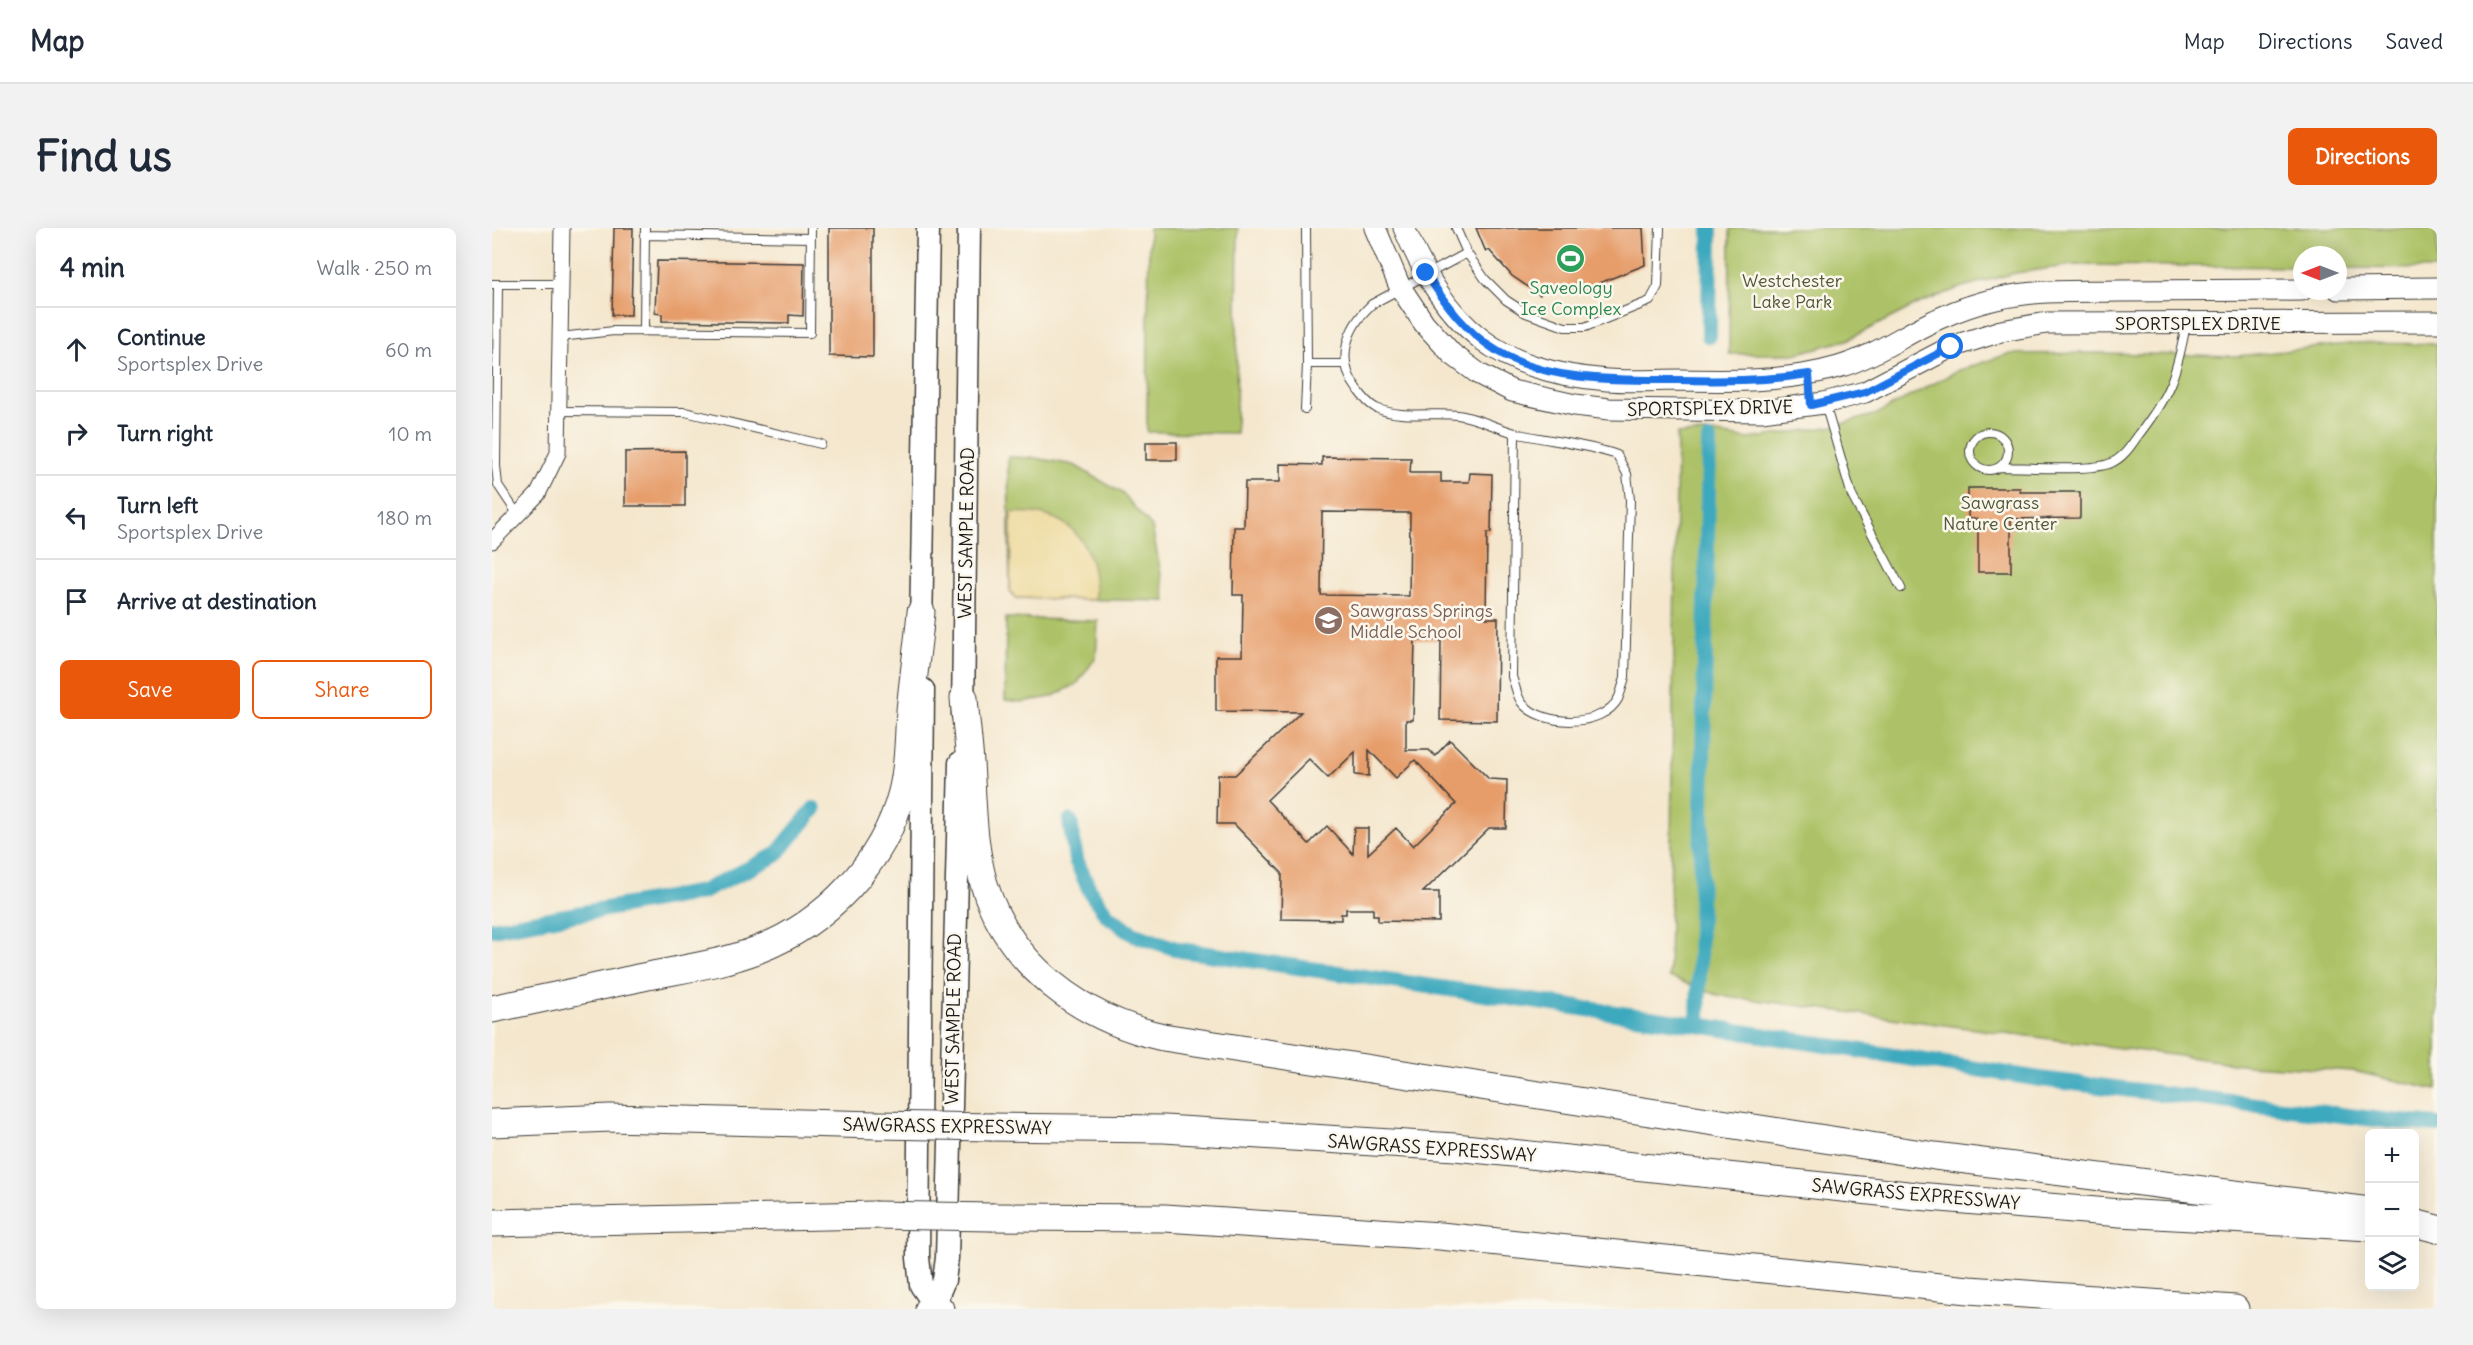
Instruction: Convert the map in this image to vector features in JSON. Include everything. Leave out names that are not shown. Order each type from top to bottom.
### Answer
[{"type":"highway","points":[[492,1009],[739,956],[787,936],[833,903],[858,876],[879,845],[902,794],[908,755],[910,712],[921,612]]},
{"type":"highway","points":[[964,698],[976,847],[984,883],[997,916],[1018,949],[1043,978],[1092,1012],[1126,1028],[1163,1037],[1935,1156],[2365,1210]]},
{"type":"highway","name":"SAWGRASS EXPRESSWAY","points":[[492,1123],[610,1118],[1164,1129],[1455,1147],[1977,1201],[2120,1213],[2365,1227]]},
{"type":"highway","points":[[492,1223],[874,1215],[1165,1218],[1440,1236],[1969,1290],[2235,1309]]},
{"type":"highway","points":[[2419,1224],[2437,1229]]},
{"type":"highway","points":[[2419,1228],[2437,1229]]},
{"type":"main road","name":"WEST SAMPLE ROAD","points":[[928,228],[921,612],[923,724],[918,1258],[921,1285],[934,1307]]},
{"type":"main road","name":"WEST SAMPLE ROAD","points":[[934,1307],[944,1280],[947,1258],[959,779],[964,698],[969,228]]},
{"type":"street","points":[[492,541],[538,494],[558,453],[562,228]]},
{"type":"street","name":"SPORTSPLEX DRIVE","points":[[1375,228],[1400,287],[1424,323],[1452,354],[1479,374],[1512,391],[1575,405],[1609,409],[1761,411],[1818,404],[1865,392],[1951,347],[2001,330],[2047,323],[2437,322]]},
{"type":"street","name":"SPORTSPLEX DRIVE","points":[[1404,228],[1426,273],[1446,305],[1469,329],[1496,350],[1520,362],[1578,377],[1609,380],[1755,381],[1809,374],[1841,366],[1892,344],[1941,318],[1997,298],[2056,291],[2293,290]]},
{"type":"street","points":[[2347,289],[2437,288]]},
{"type":"street","points":[[1512,391],[1520,362]]},
{"type":"street","points":[[1809,374],[1818,404]]},
{"type":"lane","points":[[560,337],[614,331],[810,333],[811,228]]},
{"type":"lane","points":[[1305,409],[1306,228]]},
{"type":"lane","points":[[1456,228],[1467,253],[1499,293],[1526,313],[1565,327],[1585,327],[1650,301],[1658,286],[1660,228]]},
{"type":"lane","points":[[644,331],[644,232],[811,238]]},
{"type":"lane","points":[[1467,253],[1400,287],[1372,304],[1361,314],[1350,331],[1345,350],[1345,364],[1352,383],[1364,399],[1376,408],[1393,413],[1468,417],[1515,433],[1595,448],[1617,455],[1627,474],[1630,500],[1625,676],[1617,700],[1598,716],[1569,722],[1538,716],[1520,702],[1512,676],[1515,433]]},
{"type":"lane","points":[[518,516],[498,485],[496,466],[495,284],[561,284]]},
{"type":"lane","points":[[2000,467],[2008,457],[2009,451],[2004,439],[1994,432],[1981,433],[1970,448],[1972,460],[1982,469],[2091,467],[2111,463],[2125,453],[2157,412],[2172,383],[2187,323]]},
{"type":"lane","points":[[1307,364],[1345,364]]},
{"type":"lane","points":[[1818,404],[1852,496],[1901,588]]},
{"type":"lane","points":[[559,411],[685,412],[821,444]]},
{"type":"green space","points":[[1149,228],[1238,228],[1236,433],[1147,432]]},
{"type":"green space","name":"Westchester Lake Park","points":[[1730,228],[2437,228],[2437,269],[2347,268],[2347,246],[2293,246],[2293,267],[2073,265],[2016,273],[1962,287],[1918,304],[1847,340],[1794,354],[1729,354]]},
{"type":"green space","name":"Sawgrass Nature Center","points":[[2357,343],[2437,344],[2437,1090],[2353,1071],[2248,1065],[1718,995],[1669,977],[1677,434],[1711,433],[1749,439],[1834,426],[1877,414],[1957,371],[2008,354],[2238,356]]},
{"type":"green space","points":[[1008,457],[1035,458],[1074,465],[1122,493],[1152,527],[1166,601],[1016,598],[1010,591]]},
{"type":"green space","points":[[1006,618],[1098,621],[1096,657],[1077,684],[1051,697],[1022,702],[1005,700]]},
{"type":"sand","points":[[1011,512],[1040,514],[1058,520],[1069,527],[1085,547],[1090,559],[1095,600],[1016,598],[1010,591]]},
{"type":"building","points":[[614,228],[633,228],[631,315],[612,315]]},
{"type":"building","points":[[829,228],[873,228],[873,357],[829,356]]},
{"type":"building","name":"Saveology Ice Complex","points":[[1476,228],[1643,228],[1645,265],[1597,284],[1596,292],[1566,287],[1565,290],[1546,284],[1540,295],[1512,276],[1489,250],[1486,252]]},
{"type":"building","points":[[657,261],[804,263],[803,316],[789,315],[789,323],[662,321],[662,314],[655,313]]},
{"type":"building","points":[[1146,442],[1177,442],[1177,460],[1146,460]]},
{"type":"building","points":[[685,451],[685,506],[625,506],[625,452]]},
{"type":"building","points":[[1322,457],[1411,458],[1410,473],[1441,473],[1441,482],[1469,482],[1470,473],[1492,474],[1491,533],[1487,533],[1486,618],[1498,618],[1497,721],[1440,720],[1441,640],[1415,640],[1413,720],[1406,720],[1406,750],[1429,750],[1435,756],[1450,740],[1489,779],[1507,780],[1506,828],[1489,828],[1423,892],[1439,892],[1439,922],[1378,921],[1378,915],[1373,915],[1373,909],[1346,909],[1346,914],[1341,914],[1341,920],[1281,919],[1282,873],[1234,824],[1217,824],[1218,775],[1235,775],[1301,712],[1216,711],[1216,656],[1242,656],[1243,595],[1233,595],[1234,527],[1244,527],[1245,482],[1280,482],[1280,464],[1322,465]],"holes":[[[1322,512],[1410,513],[1409,596],[1321,595]],[[1369,750],[1396,778],[1415,760],[1456,804],[1413,846],[1396,828],[1368,854],[1368,828],[1354,828],[1353,854],[1327,826],[1309,844],[1267,800],[1309,759],[1328,778],[1355,752],[1355,775],[1369,776]]]},
{"type":"building","points":[[1968,488],[2020,488],[2020,492],[2080,492],[2080,518],[2011,519],[2011,572],[1978,572],[1978,519],[1968,519]]},
{"type":"waterway","points":[[1709,336],[1710,228]]},
{"type":"waterway","points":[[1698,1025],[1709,440]]},
{"type":"waterway","points":[[492,929],[702,892],[776,855],[814,809]]},
{"type":"waterway","points":[[1070,821],[1076,860],[1091,893],[1107,915],[1135,935],[1180,950],[1698,1025],[2040,1079],[2437,1125]]},
{"type":"place","name":"Saveology Ice Complex","points":[[1571,258]]},
{"type":"place","name":"Sawgrass Springs Middle School","points":[[1329,620]]},
{"type":"route","points":[[1426,273],[1446,305],[1469,329],[1496,350],[1520,362],[1578,377],[1609,380],[1755,381],[1809,374],[1811,405],[1865,392],[1951,347]]}]
